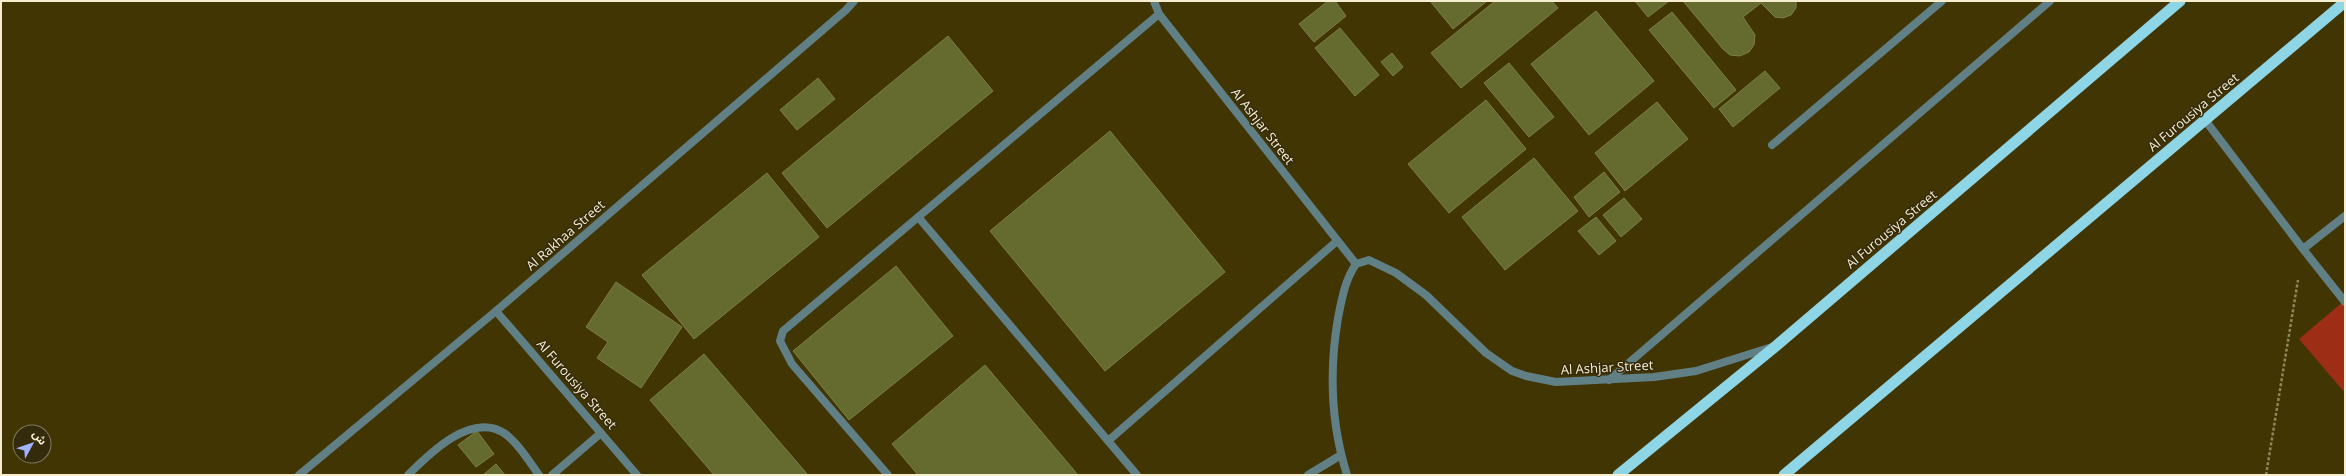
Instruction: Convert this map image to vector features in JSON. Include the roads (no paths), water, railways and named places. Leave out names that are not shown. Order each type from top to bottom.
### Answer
[{"type":"highway","name":"Al Furousiya Street","points":[[1618,475],[1776,346],[2180,1]]},
{"type":"highway","name":"Al Furousiya Street","points":[[1784,475],[2345,2]]},
{"type":"street","name":"Al Rakhaa Street","points":[[299,475],[496,310],[846,10],[854,1]]},
{"type":"street","name":"Al Rakhaa Street","points":[[846,10],[860,1]]},
{"type":"street","name":"Al Ashjar Street","points":[[1154,1],[1160,14],[1356,264],[1369,260],[1396,273],[1426,295],[1486,353],[1512,371],[1526,376],[1556,382],[1654,377],[1696,371],[1776,346]]},
{"type":"street","points":[[1772,145],[1942,1]]},
{"type":"street","points":[[1609,380],[2050,1]]},
{"type":"street","points":[[888,475],[792,364],[780,341],[783,331],[1160,14]]},
{"type":"street","points":[[2205,120],[2345,302]]},
{"type":"street","points":[[2303,249],[2345,216]]},
{"type":"street","points":[[919,218],[1137,475]]},
{"type":"street","points":[[1108,441],[1337,241]]},
{"type":"street","points":[[1347,475],[1335,426],[1332,359],[1342,295],[1348,276],[1356,264]]},
{"type":"street","name":"Al Furousiya Street","points":[[496,310],[637,475]]},
{"type":"street","points":[[408,475],[456,435],[467,429],[480,427],[492,428],[507,436],[539,475]]},
{"type":"street","points":[[552,475],[601,433]]},
{"type":"street","points":[[1308,475],[1341,455]]}]
